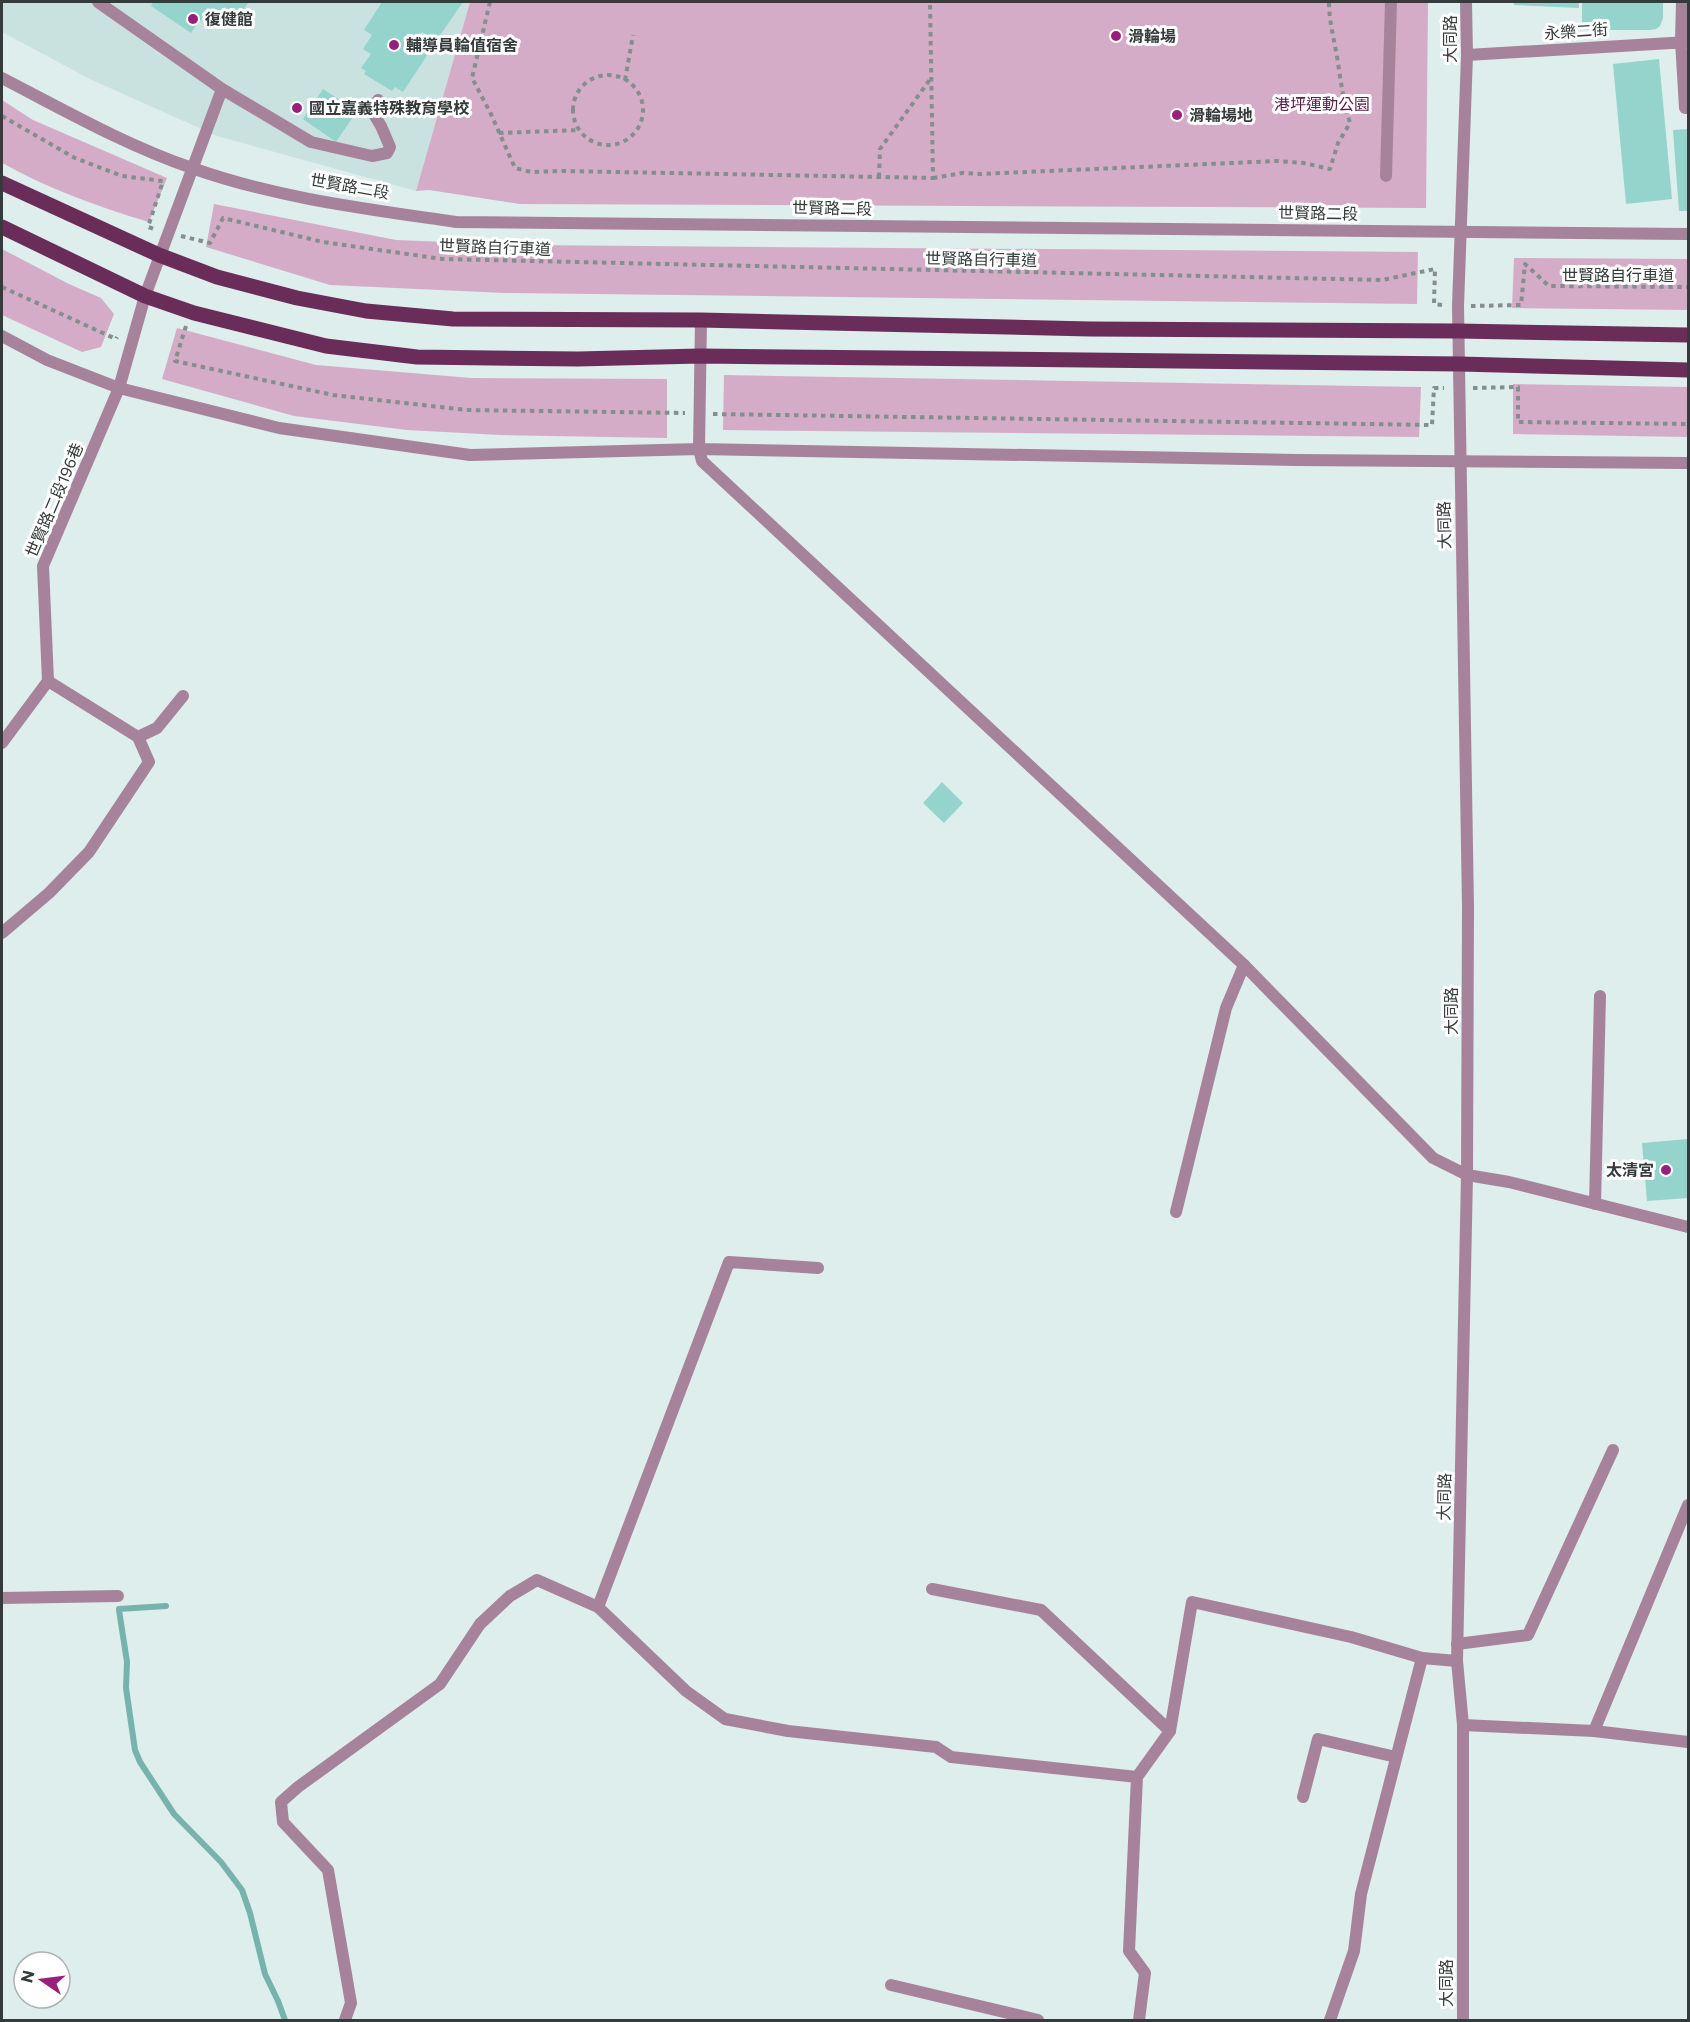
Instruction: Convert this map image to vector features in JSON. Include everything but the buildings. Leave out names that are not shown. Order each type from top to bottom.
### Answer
[{"type":"main road","points":[[2,183],[159,255],[217,277],[297,298],[366,311],[453,318],[701,320],[1090,329],[1689,335]]},
{"type":"main road","points":[[2,227],[145,296],[194,313],[326,346],[417,357],[578,359],[700,356],[1460,364],[1689,370]]},
{"type":"street","points":[[98,2],[222,88],[311,142],[372,156],[387,153],[390,147],[375,116],[378,100]]},
{"type":"street","points":[[1386,176],[1391,2]]},
{"type":"street","name":"大同路","points":[[1463,2020],[1463,1725],[1457,1644],[1467,1175],[1468,907],[1458,306],[1467,55],[1466,2]]},
{"type":"street","points":[[1682,2],[1685,41],[1685,108],[1689,108]]},
{"type":"street","name":"永樂二街","points":[[1467,55],[1685,41]]},
{"type":"street","name":"世賢路二段","points":[[2,78],[129,144],[193,169],[254,186],[346,205],[456,222],[1689,234]]},
{"type":"street","name":"世賢路二段196巷","points":[[48,681],[43,566],[119,388],[159,255],[222,88]]},
{"type":"street","points":[[701,320],[699,449],[702,461],[1244,965],[1433,1158],[1467,1175],[1509,1182],[1689,1227]]},
{"type":"street","points":[[2,336],[47,360],[119,388],[279,428],[470,455],[699,449],[1284,460],[1689,463]]},
{"type":"street","points":[[2,743],[48,681],[138,737],[149,762],[89,852],[49,893],[2,933]]},
{"type":"street","points":[[138,737],[157,728],[183,696]]},
{"type":"street","points":[[1176,1212],[1226,1008],[1244,965]]},
{"type":"street","points":[[1595,1204],[1600,996]]},
{"type":"street","points":[[598,1607],[729,1262],[818,1268]]},
{"type":"street","points":[[1457,1644],[1528,1635],[1613,1450]]},
{"type":"street","points":[[1594,1731],[1689,1505]]},
{"type":"street","points":[[345,2020],[351,2003],[328,1870],[282,1822],[280,1802],[440,1684],[480,1624],[510,1596],[537,1580],[598,1607],[686,1691],[725,1719],[788,1731],[936,1747],[951,1757],[1137,1777]]},
{"type":"street","points":[[932,1589],[1041,1610],[1170,1731]]},
{"type":"street","points":[[2,1598],[118,1596]]},
{"type":"street","points":[[1139,2020],[1145,1973],[1130,1951],[1137,1777],[1170,1731],[1192,1602],[1351,1637],[1422,1658],[1457,1661]]},
{"type":"street","points":[[1330,2020],[1354,1951],[1361,1894],[1422,1658]]},
{"type":"street","points":[[1463,1725],[1594,1731],[1689,1742]]},
{"type":"street","points":[[1303,1797],[1318,1739],[1396,1757]]},
{"type":"street","points":[[891,1985],[1038,2020]]},
{"type":"path","points":[[490,2],[472,78],[515,168],[531,172],[933,178],[962,173],[992,174],[1277,161],[1304,163],[1330,169],[1338,143],[1350,123],[1342,97],[1338,61],[1329,20],[1329,2]]},
{"type":"path","points":[[930,2],[933,178]]},
{"type":"path","points":[[624,80],[633,35]]},
{"type":"path","points":[[602,76],[614,76],[624,80],[634,87],[640,96],[643,107],[642,119],[630,138],[620,143],[597,144],[579,130],[574,119],[573,108],[576,97],[582,87],[602,76]]},
{"type":"path","points":[[879,177],[880,149],[932,78]]},
{"type":"path","points":[[2,116],[75,158],[123,176],[163,181],[148,227]]},
{"type":"path","points":[[499,133],[579,130]]},
{"type":"path","name":"世賢路自行車道","points":[[210,243],[223,218],[323,242],[442,259],[1382,280],[1435,269],[1434,304],[1458,306],[1521,305],[1525,264],[1549,286],[1689,287]]},
{"type":"path","points":[[2,287],[116,339],[120,328]]},
{"type":"path","points":[[187,323],[175,362],[333,395],[466,410],[665,413]]},
{"type":"path","points":[[1518,387],[1518,422],[1689,424]]},
{"type":"path","points":[[718,414],[1432,425],[1434,388]]},
{"type":"shaded area","name":"國立嘉義特殊教育學校","points":[[2,2],[470,2],[416,191],[217,136],[90,79],[2,32]]},
{"type":"green space","name":"港坪運動公園","points":[[470,2],[1428,2],[1426,208],[520,204],[429,190],[416,191]]},
{"type":"green space","points":[[2,100],[33,120],[167,178],[149,222],[73,196],[2,163]]},
{"type":"green space","points":[[214,204],[396,240],[522,245],[1418,252],[1417,304],[505,293],[330,285],[206,247]]},
{"type":"green space","points":[[2,249],[101,298],[114,314],[101,347],[82,352],[2,315]]},
{"type":"green space","points":[[1514,258],[1688,259],[1688,310],[1512,308]]},
{"type":"green space","points":[[177,328],[316,365],[471,378],[667,379],[667,438],[500,435],[407,430],[294,416],[162,379]]},
{"type":"green space","points":[[724,375],[1421,387],[1419,437],[723,430]]},
{"type":"green space","points":[[1513,384],[1688,387],[1688,437],[1513,434]]},
{"type":"waterway","points":[[119,1609],[166,1606]]},
{"type":"waterway","points":[[119,1610],[127,1662],[126,1688],[135,1750],[140,1762],[174,1814],[221,1862],[242,1890],[265,1974],[285,2020]]},
{"type":"place","name":"復健館","points":[[193,19]]},
{"type":"place","name":"滑輪場","points":[[1116,36]]},
{"type":"place","name":"輔導員輪值宿舍","points":[[394,45]]},
{"type":"place","name":"國立嘉義特殊教育學校","points":[[297,108]]},
{"type":"place","name":"滑輪場地","points":[[1177,115]]},
{"type":"place","name":"太清宮","points":[[1666,1170]]}]
